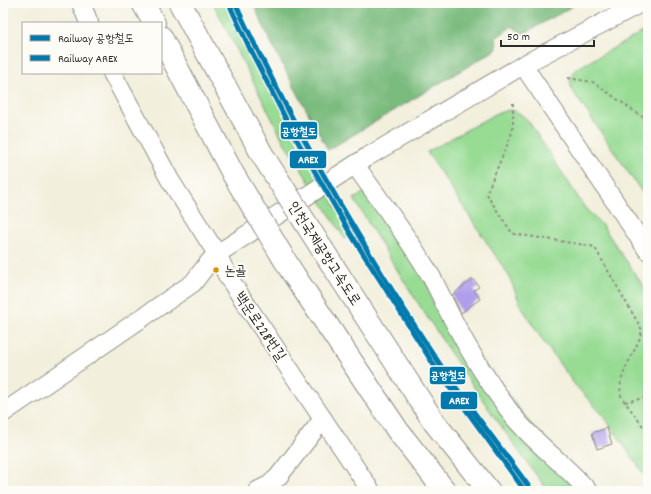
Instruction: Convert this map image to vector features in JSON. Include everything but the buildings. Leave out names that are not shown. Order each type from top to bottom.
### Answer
[{"type":"highway","points":[[143,3],[153,22]]},
{"type":"highway","name":"인천국제공항고속도로","points":[[180,3],[263,156],[434,422],[489,491]]},
{"type":"highway","points":[[162,39],[233,174],[292,272],[398,431],[445,491]]},
{"type":"street","points":[[81,3],[89,22]]},
{"type":"street","points":[[3,413],[193,284],[201,274],[207,262],[217,254],[355,165],[523,65],[640,3]]},
{"type":"street","points":[[523,65],[648,252]]},
{"type":"street","name":"백운로228번길","points":[[113,74],[170,180],[217,254],[228,277],[371,491]]},
{"type":"street","points":[[355,165],[413,248],[431,277],[470,351],[493,388],[514,417],[538,443],[560,462],[588,491]]},
{"type":"street","points":[[257,491],[269,485],[278,477],[323,419]]},
{"type":"path","points":[[568,78],[593,82],[641,116],[648,117]]},
{"type":"path","points":[[513,103],[513,125],[511,136],[488,189],[488,197],[512,233],[591,246],[595,248],[642,330],[621,380],[620,392],[624,402],[648,432]]},
{"type":"path","points":[[624,402],[648,397]]},
{"type":"green space","points":[[213,3],[231,3],[272,89],[297,134],[294,135],[351,233],[345,239],[284,142]]},
{"type":"green space","points":[[253,3],[578,3],[523,34],[512,26],[496,38],[497,49],[328,150],[273,47]]},
{"type":"green space","points":[[648,29],[648,201],[572,90],[570,80],[573,73],[578,68]]},
{"type":"green space","points":[[509,110],[515,111],[525,117],[529,122],[585,208],[602,225],[648,293],[648,480],[603,415],[575,385],[543,341],[521,306],[509,276],[427,152],[495,114]]},
{"type":"green space","points":[[366,191],[369,192],[449,319],[583,491],[548,491],[522,456],[496,420],[399,274],[354,199]]},
{"type":"rail line","name":"공항철도","points":[[235,3],[281,97],[331,189],[358,234],[441,366],[532,491]]},
{"type":"rail line","name":"AREX","points":[[230,6],[294,135],[350,233],[437,370],[525,491]]},
{"type":"place","name":"논골","points":[[216,270]]}]
